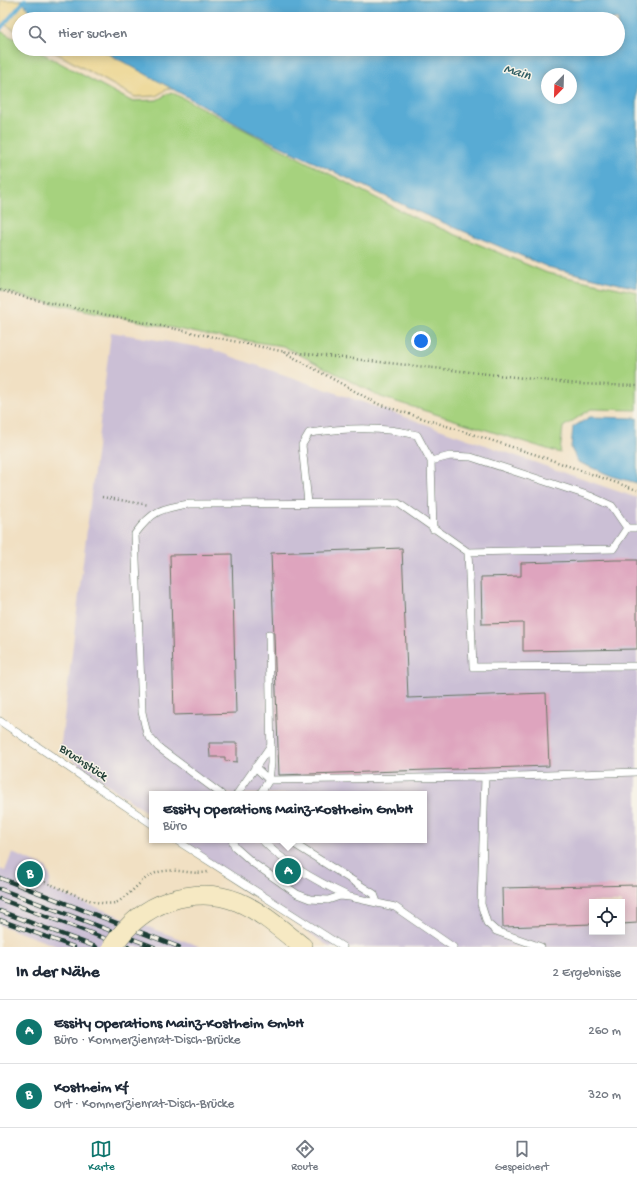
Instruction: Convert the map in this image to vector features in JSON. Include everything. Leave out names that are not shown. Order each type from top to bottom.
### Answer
[{"type":"street","points":[[112,947],[132,923],[146,912],[169,901],[195,896],[212,896],[230,899],[262,913],[303,947]]},
{"type":"lane","points":[[308,503],[302,445],[309,434],[331,430],[397,430],[417,435],[431,461],[433,529]]},
{"type":"lane","points":[[431,461],[450,456],[471,457],[590,496],[612,506],[627,528]]},
{"type":"lane","points":[[217,791],[158,747],[147,734],[142,712],[135,534],[147,519],[165,508],[189,504],[398,503],[433,529],[468,552],[614,550],[627,528]]},
{"type":"lane","points":[[627,528],[637,528]]},
{"type":"lane","points":[[468,552],[473,667],[637,666]]},
{"type":"lane","points":[[262,791],[269,780],[271,745],[270,634]]},
{"type":"lane","name":"Bruchstück","points":[[0,721],[149,822]]},
{"type":"lane","points":[[239,791],[271,745]]},
{"type":"lane","points":[[255,767],[269,780],[485,777],[637,772]]},
{"type":"lane","points":[[485,777],[481,904],[487,923],[496,931],[542,947]]},
{"type":"lane","points":[[180,843],[214,863],[343,947]]},
{"type":"lane","points":[[233,843],[235,847],[253,863],[297,894],[310,899],[328,900],[340,896],[350,897],[395,907],[453,947]]},
{"type":"lane","points":[[265,843],[278,855],[314,879],[350,897]]},
{"type":"lane","points":[[293,843],[374,894],[377,902]]},
{"type":"path","points":[[0,290],[31,299],[281,351],[578,384],[637,386]]},
{"type":"path","points":[[281,351],[378,404],[540,456],[637,490]]},
{"type":"path","points":[[102,497],[165,508]]},
{"type":"path","points":[[45,882],[104,904],[116,902],[125,897],[146,878],[166,870],[201,874],[223,869]]},
{"type":"shaded area","points":[[111,332],[210,349],[637,498],[637,947],[329,947],[294,921],[227,878],[188,843],[427,843],[427,791],[149,791],[149,814],[60,751]]},
{"type":"shaded area","points":[[12,853],[46,867],[51,879],[48,889],[201,947],[59,947],[0,925],[0,869],[5,871]]},
{"type":"green space","points":[[0,31],[12,37],[12,56],[47,56],[131,101],[157,100],[171,92],[411,216],[547,273],[637,292],[637,410],[591,409],[563,427],[560,453],[381,397],[283,346],[207,335],[31,299],[0,290]]},
{"type":"sand","points":[[0,0],[21,0],[33,12],[12,12],[12,28],[0,22]]},
{"type":"sand","points":[[62,56],[113,56],[171,87],[156,96],[135,97]]},
{"type":"water","name":"Main","points":[[21,0],[637,0],[637,288],[548,267],[416,211],[249,131],[113,56],[625,56],[625,12],[31,12]]},
{"type":"water","points":[[590,417],[637,418],[637,483],[612,476],[578,462],[571,448],[573,427]]},
{"type":"building","points":[[402,548],[408,698],[546,693],[549,766],[279,775],[271,553]]},
{"type":"building","points":[[232,554],[236,713],[174,715],[170,555]]},
{"type":"building","points":[[637,560],[637,649],[523,651],[523,623],[482,624],[481,577],[521,576],[521,563]]},
{"type":"building","points":[[209,743],[237,743],[237,762],[225,761],[225,757],[210,757]]},
{"type":"building","points":[[637,885],[637,923],[625,924],[625,899],[589,899],[589,924],[503,927],[502,888]]},
{"type":"waterway","points":[[15,12],[25,0]]},
{"type":"waterway","points":[[0,29],[12,15]]},
{"type":"railway","points":[[0,878],[179,947]]},
{"type":"railway","points":[[0,889],[154,947]]},
{"type":"railway","points":[[0,899],[128,947]]},
{"type":"railway","points":[[0,911],[96,947]]},
{"type":"railway","points":[[0,920],[74,947]]},
{"type":"place","name":"Essity Operations Mainz-Kostheim GmbH","points":[[288,871]]},
{"type":"place","name":"Kostheim Kf","points":[[30,874]]}]
